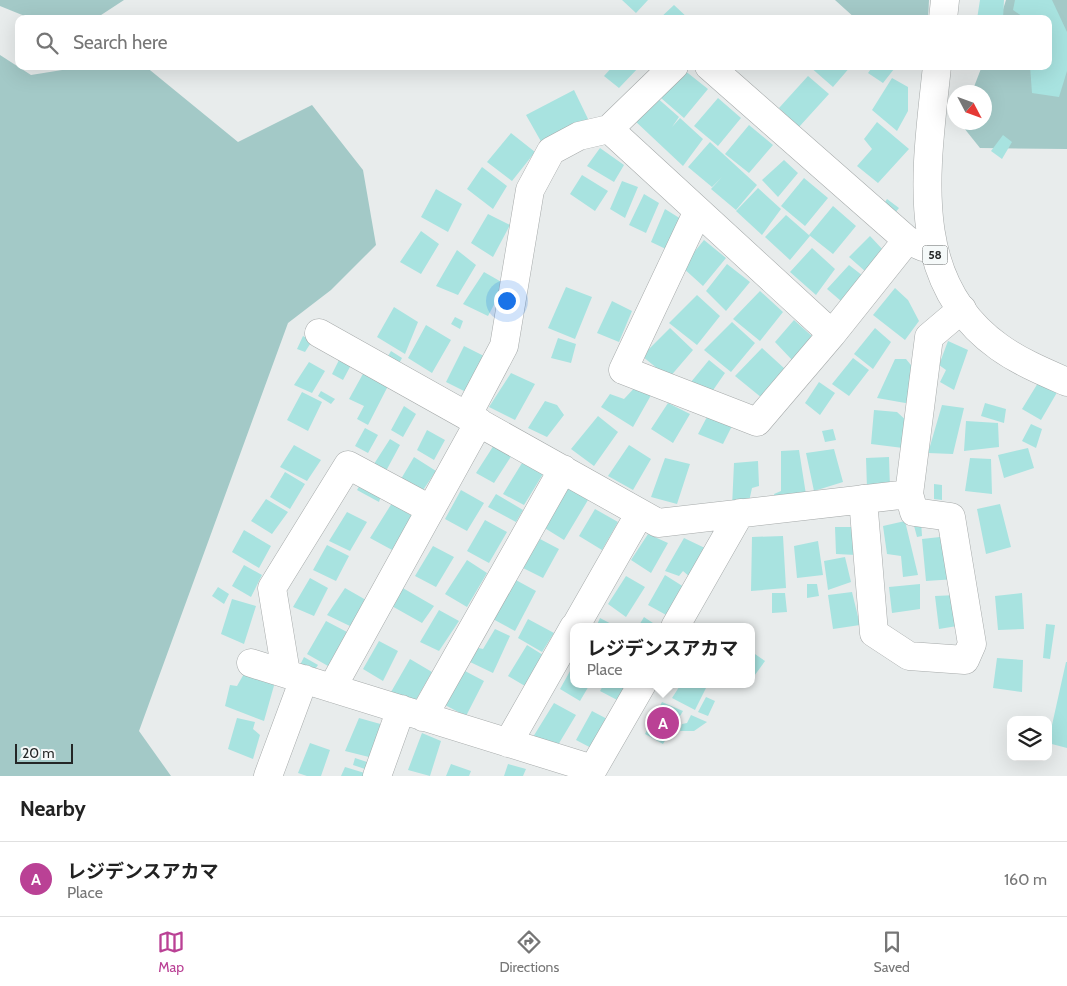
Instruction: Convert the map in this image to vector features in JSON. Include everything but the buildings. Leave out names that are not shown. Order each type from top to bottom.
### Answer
[{"type":"street","points":[[943,15],[945,0]]},
{"type":"street","points":[[332,688],[430,509],[473,419],[504,346],[530,190],[551,151],[578,136],[609,129],[670,70]]},
{"type":"street","points":[[715,70],[906,240],[933,251]]},
{"type":"street","name":"58","points":[[937,70],[926,184],[928,221],[933,251],[949,289],[979,330],[999,347],[1067,382]]},
{"type":"street","points":[[609,129],[832,334]]},
{"type":"street","points":[[698,211],[622,370],[756,422],[832,334],[906,240]]},
{"type":"street","points":[[863,499],[874,633],[909,656],[965,660],[972,644],[950,517],[914,512],[909,494],[929,337],[962,309]]},
{"type":"street","points":[[319,333],[658,523],[909,494]]},
{"type":"street","points":[[268,776],[295,676],[272,588],[348,465],[430,509]]},
{"type":"street","points":[[377,776],[412,713],[563,469]]},
{"type":"street","points":[[576,623],[640,513]]},
{"type":"street","points":[[677,623],[740,513]]},
{"type":"street","points":[[508,743],[570,634]]},
{"type":"street","points":[[251,662],[593,769],[640,688]]},
{"type":"shaded area","points":[[0,0],[124,0],[101,15],[22,15],[0,6]]},
{"type":"shaded area","points":[[835,0],[929,0],[928,15],[852,15]]},
{"type":"shaded area","points":[[1006,0],[1067,0],[1067,149],[980,148],[966,130],[992,130],[992,85],[975,85],[980,70],[1052,70],[1052,15],[1001,15]]},
{"type":"shaded area","points":[[0,55],[15,65],[15,70],[23,70],[31,75],[62,70],[150,70],[238,142],[312,105],[363,170],[376,245],[331,290],[288,323],[139,731],[171,776],[0,776]]},
{"type":"place","name":"レジデンスアカマ","points":[[663,723]]}]
